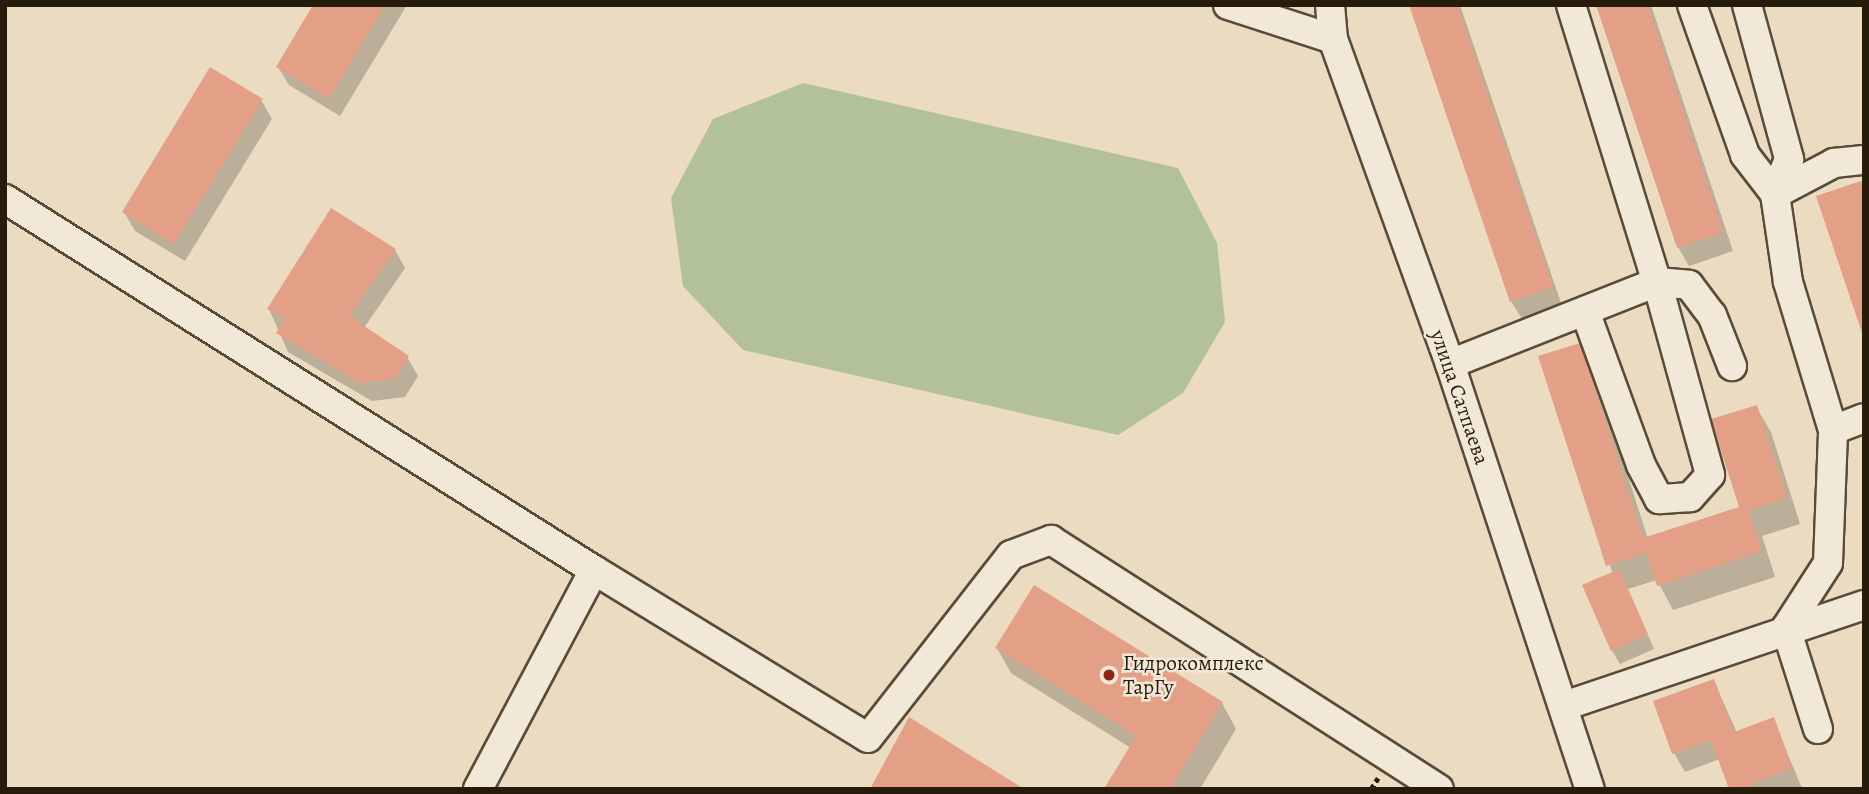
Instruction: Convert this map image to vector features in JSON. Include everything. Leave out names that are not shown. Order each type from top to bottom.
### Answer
[{"type":"street","points":[[1228,5],[1333,39]]},
{"type":"street","name":"улица Сатпаева","points":[[1330,5],[1333,39],[1450,364],[1590,789]]},
{"type":"street","points":[[1571,5],[1657,282],[1710,475],[1690,497],[1659,499],[1641,465],[1585,311]]},
{"type":"street","points":[[1692,5],[1745,155],[1775,194],[1788,282],[1833,430],[1828,563],[1786,628]]},
{"type":"street","points":[[1747,5],[1789,159],[1775,194]]},
{"type":"street","points":[[1775,194],[1834,163],[1864,160]]},
{"type":"street","points":[[5,199],[594,570],[868,738],[1011,555],[1051,540],[1439,789]]},
{"type":"street","points":[[1450,364],[1657,282],[1689,285],[1712,316],[1732,366]]},
{"type":"street","points":[[1833,430],[1864,418]]},
{"type":"street","points":[[478,789],[594,570]]},
{"type":"street","points":[[1564,706],[1786,628],[1864,605]]},
{"type":"street","points":[[1786,628],[1818,729]]},
{"type":"green space","points":[[803,83],[1178,168],[1217,243],[1225,322],[1183,393],[1118,435],[743,350],[683,286],[671,198],[713,119]]},
{"type":"building","points":[[313,5],[385,5],[329,99],[276,67]]},
{"type":"building","points":[[1409,5],[1457,5],[1553,287],[1510,302]]},
{"type":"building","points":[[1596,5],[1648,5],[1723,233],[1677,248]]},
{"type":"building","points":[[210,67],[263,99],[174,244],[122,212]]},
{"type":"building","points":[[1861,181],[1864,190],[1863,336],[1816,196]]},
{"type":"building","points":[[331,208],[396,249],[349,316],[409,356],[395,379],[360,383],[276,333],[286,319],[267,309]]},
{"type":"building","points":[[1580,343],[1643,538],[1739,507],[1711,419],[1757,405],[1787,498],[1749,511],[1762,551],[1657,586],[1646,553],[1606,566],[1538,356]]},
{"type":"building","points":[[1619,569],[1648,634],[1611,651],[1582,585]]},
{"type":"building","name":"Гидрокомплекс ТарГу","points":[[1034,585],[1223,702],[1170,789],[1104,789],[1136,736],[995,648]]},
{"type":"building","points":[[1714,679],[1734,732],[1774,717],[1793,769],[1751,784],[1753,789],[1729,789],[1711,740],[1672,754],[1653,701]]},
{"type":"building","points":[[909,717],[1024,789],[870,789]]},
{"type":"place","name":"Гидрокомплекс ТарГу","points":[[1109,675]]}]
